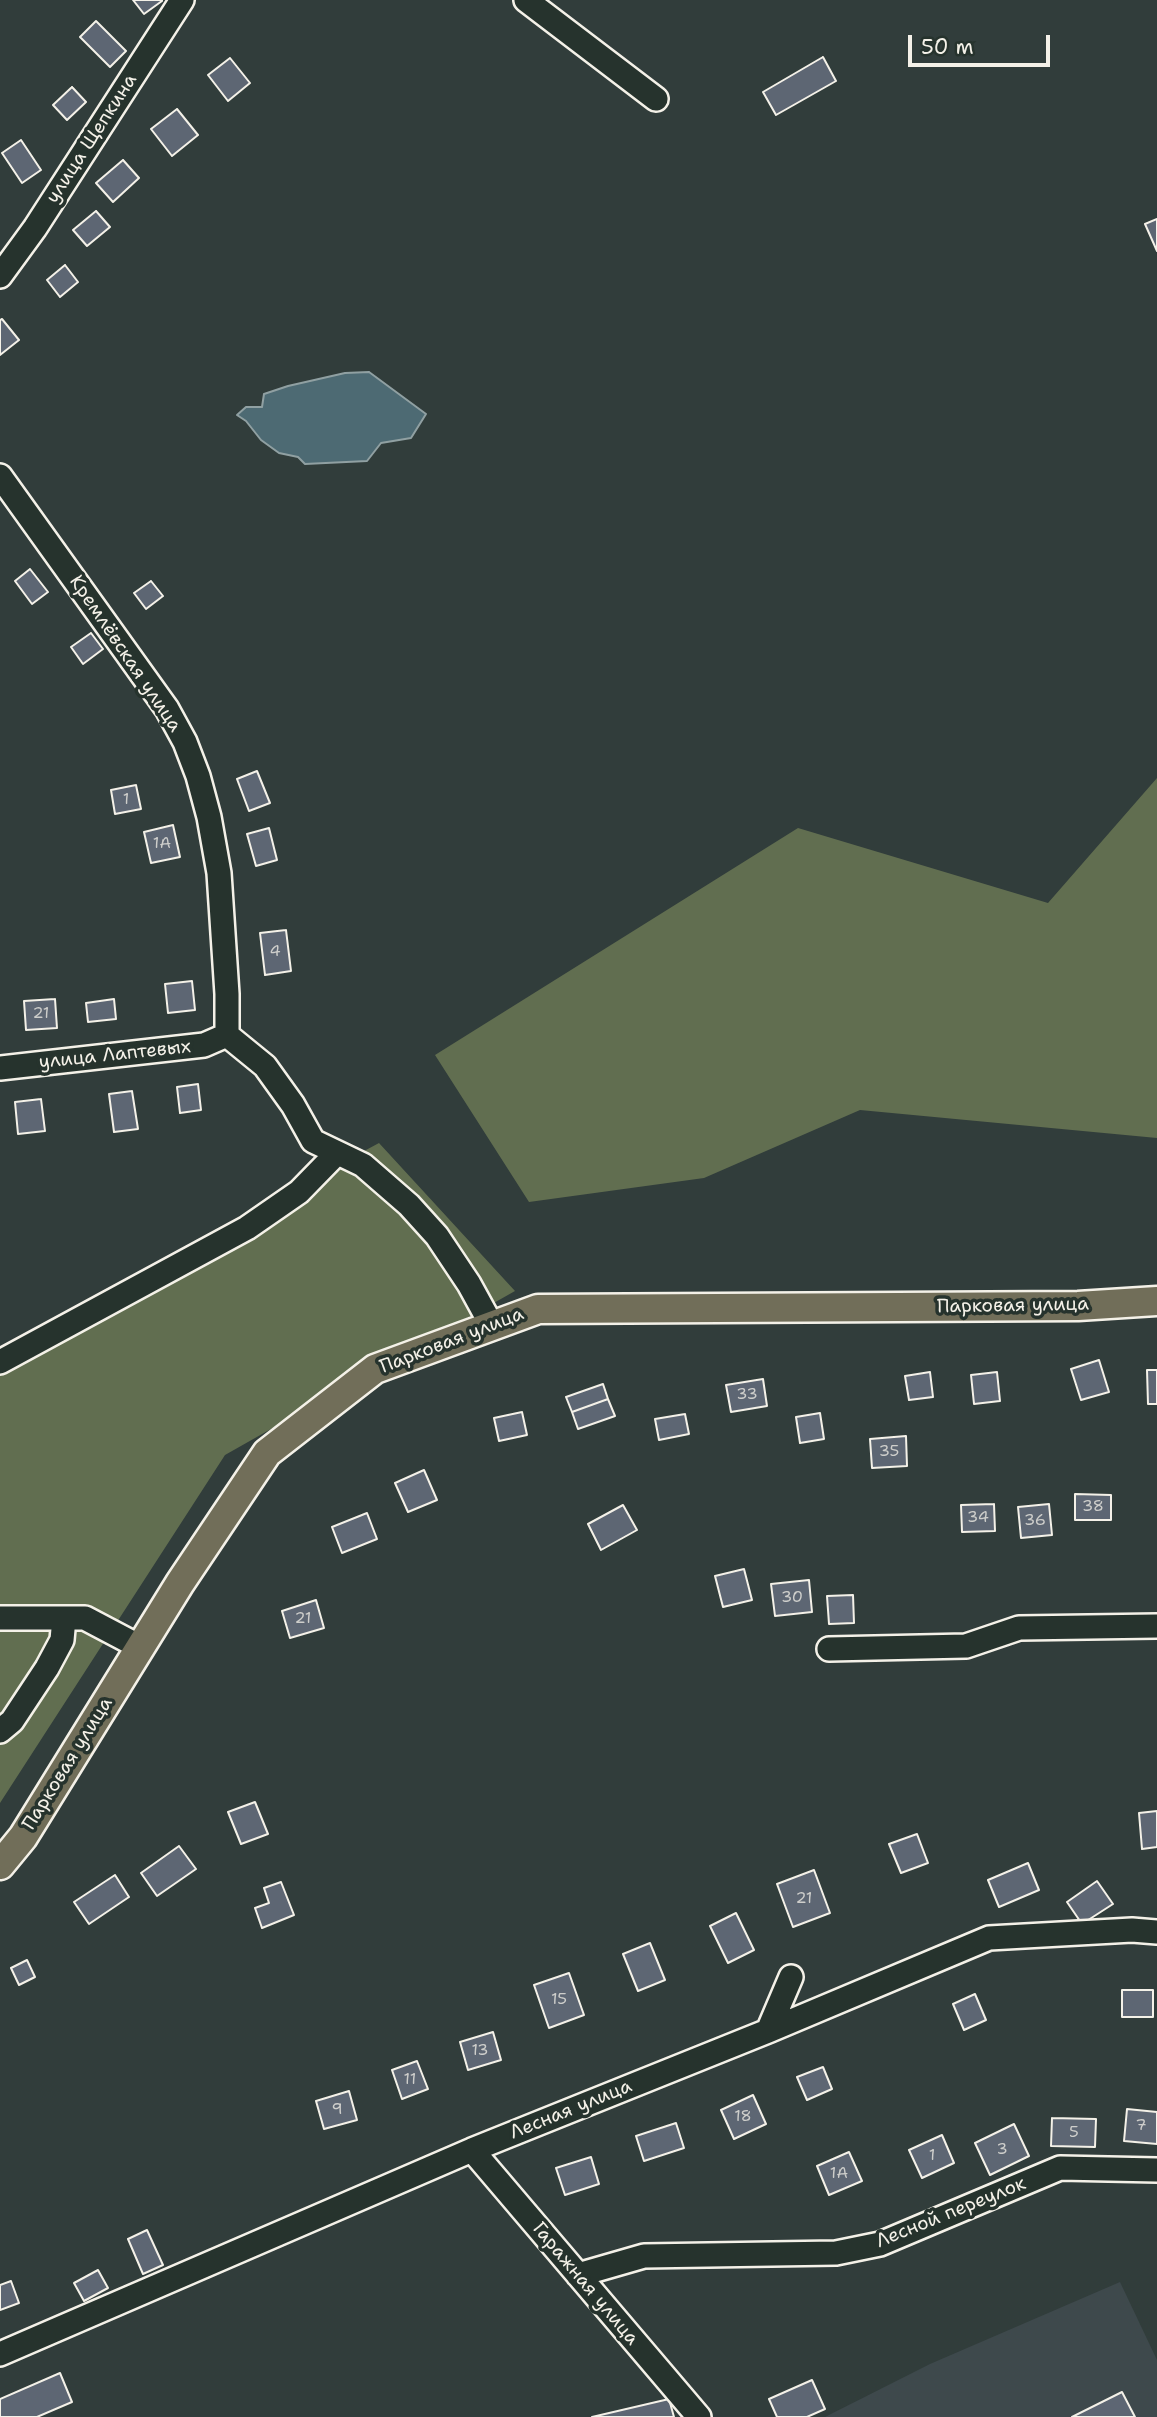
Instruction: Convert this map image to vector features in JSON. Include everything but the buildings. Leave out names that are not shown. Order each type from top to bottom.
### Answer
[{"type":"main road","name":"Парковая улица","points":[[0,1865],[23,1837],[180,1583],[267,1452],[375,1369],[538,1309],[1078,1306],[1157,1301]]},
{"type":"street","name":"улица Щепкина","points":[[0,276],[35,228],[182,0]]},
{"type":"street","points":[[526,0],[656,99]]},
{"type":"street","name":"Кремлёвская улица","points":[[0,476],[167,709],[185,743],[198,776],[209,817],[219,873],[227,1035]]},
{"type":"street","points":[[227,1035],[265,1066],[293,1105],[313,1140],[363,1165],[409,1205],[428,1226],[469,1284],[492,1326]]},
{"type":"street","name":"улица Лаптевых","points":[[0,1068],[204,1045],[227,1035]]},
{"type":"street","points":[[0,1362],[247,1228],[299,1192],[337,1153]]},
{"type":"street","points":[[0,1618],[85,1618],[141,1647]]},
{"type":"street","points":[[0,1731],[12,1721],[47,1668],[62,1640],[64,1618]]},
{"type":"street","points":[[829,1649],[966,1646],[1019,1628],[1157,1626]]},
{"type":"street","name":"Лесная улица","points":[[0,2354],[472,2150],[768,2031],[989,1938],[1132,1930],[1157,1932]]},
{"type":"street","points":[[768,2031],[791,1977]]},
{"type":"street","name":"Гаражная улица","points":[[472,2150],[699,2417]]},
{"type":"street","name":"Лесной переулок","points":[[578,2275],[644,2256],[836,2253],[880,2244],[1060,2168],[1157,2170]]},
{"type":"shaded area","points":[[1120,2282],[1157,2360],[1157,2417],[825,2417],[930,2364]]},
{"type":"green space","points":[[1157,778],[1157,1138],[860,1110],[704,1178],[529,1202],[435,1055],[798,828],[1048,903]]},
{"type":"green space","points":[[379,1143],[515,1291],[225,1455],[0,1803],[0,1347]]},
{"type":"water","points":[[369,372],[426,414],[411,438],[381,443],[367,461],[305,464],[298,457],[279,453],[261,440],[246,421],[237,415],[246,407],[262,407],[264,394],[288,386],[345,373]]}]
